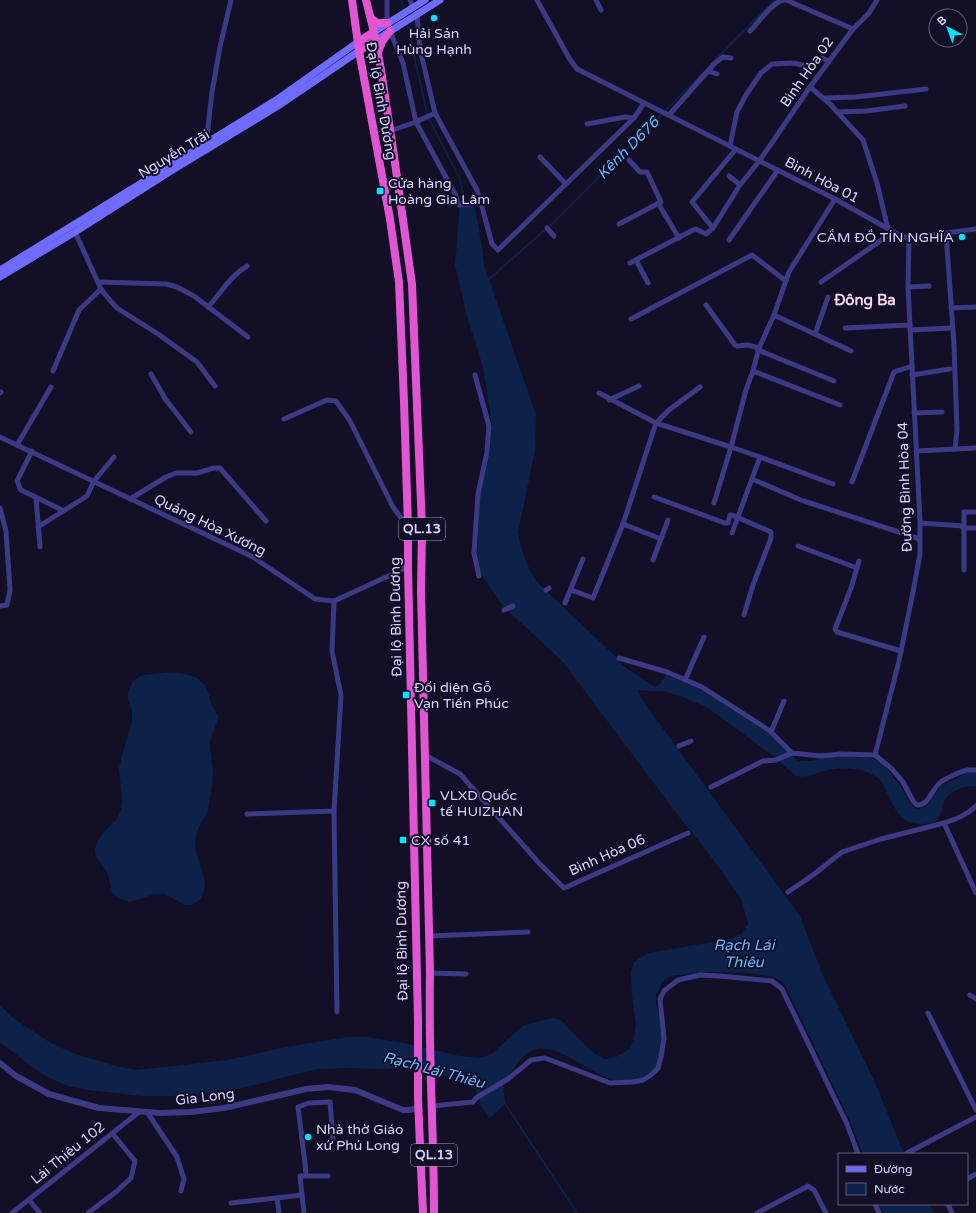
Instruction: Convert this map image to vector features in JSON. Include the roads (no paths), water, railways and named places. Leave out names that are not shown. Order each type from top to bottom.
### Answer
[{"type":"highway","name":"Đại lộ Bình Dương","points":[[352,0],[359,51],[390,219],[399,282],[408,527],[414,891],[418,1022],[418,1103],[423,1213]]},
{"type":"highway","name":"Đại lộ Bình Dương","points":[[366,0],[378,53],[412,284],[422,527],[421,591],[430,973],[429,1022],[434,1140],[434,1213]]},
{"type":"highway","points":[[371,18],[377,23],[389,27],[378,53]]},
{"type":"highway","points":[[358,42],[375,36]]},
{"type":"highway","points":[[359,51],[375,36]]},
{"type":"highway","points":[[408,527],[422,527]]},
{"type":"highway","points":[[412,773],[425,772]]},
{"type":"highway","points":[[414,891],[428,890]]},
{"type":"main road","points":[[375,36],[389,27],[413,7],[425,0]]},
{"type":"main road","points":[[389,27],[417,15],[440,0]]},
{"type":"main road","name":"Nguyễn Trãi","points":[[0,277],[75,232],[113,204],[207,142],[292,90],[358,42]]},
{"type":"main road","name":"Nguyễn Trãi","points":[[0,270],[206,150],[278,106],[359,51]]},
{"type":"street","points":[[206,150],[212,92],[220,47],[231,0]]},
{"type":"street","points":[[387,0],[389,27],[403,63],[416,122],[456,194],[459,205],[481,203]]},
{"type":"street","points":[[410,0],[413,7]]},
{"type":"street","name":"Bình Hòa 01","points":[[537,0],[569,58],[578,69],[760,160],[835,199],[893,232],[909,238],[976,229]]},
{"type":"street","points":[[596,0],[601,10]]},
{"type":"street","points":[[750,31],[772,7],[781,0],[785,0],[853,29]]},
{"type":"street","name":"Bình Hòa 02","points":[[713,228],[740,185],[760,160],[810,87],[853,29],[869,14],[876,0]]},
{"type":"street","points":[[417,15],[420,49],[435,113],[472,179],[481,203],[492,244],[498,250],[634,118],[646,104]]},
{"type":"street","points":[[666,114],[708,70],[723,57],[731,58]]},
{"type":"street","points":[[730,146],[737,112],[746,95],[761,73],[772,64],[794,63],[806,66],[822,58],[829,62]]},
{"type":"street","points":[[708,70],[718,74]]},
{"type":"street","points":[[810,87],[824,98],[863,140],[877,183],[888,229]]},
{"type":"street","points":[[824,98],[856,97],[926,90]]},
{"type":"street","points":[[837,112],[905,106]]},
{"type":"street","points":[[390,131],[416,122],[435,113]]},
{"type":"street","points":[[587,124],[625,116],[634,118]]},
{"type":"street","points":[[630,263],[696,230],[707,234],[713,228],[692,202],[736,149]]},
{"type":"street","points":[[540,157],[566,184]]},
{"type":"street","points":[[619,224],[661,202],[647,172],[640,172],[629,160]]},
{"type":"street","points":[[729,240],[778,170]]},
{"type":"street","points":[[729,176],[740,185]]},
{"type":"street","points":[[714,503],[746,390],[753,371],[758,349],[774,315],[789,272],[835,199]]},
{"type":"street","points":[[658,203],[679,238]]},
{"type":"street","points":[[535,215],[540,220]]},
{"type":"street","points":[[547,228],[554,236]]},
{"type":"street","points":[[75,232],[101,289],[117,308],[197,362],[215,386]]},
{"type":"street","points":[[821,282],[893,232]]},
{"type":"street","points":[[946,233],[952,328],[956,430],[955,449]]},
{"type":"street","name":"Đường Bình Hòa 04","points":[[875,755],[901,650],[920,554],[920,524],[908,287],[909,238]]},
{"type":"street","points":[[631,319],[752,255],[786,281]]},
{"type":"street","points":[[636,260],[648,283]]},
{"type":"street","points":[[208,307],[235,275],[247,266]]},
{"type":"street","points":[[98,282],[166,284],[186,291],[248,337]]},
{"type":"street","points":[[908,287],[929,286]]},
{"type":"street","points":[[53,371],[78,310],[101,289]]},
{"type":"street","points":[[815,334],[828,297]]},
{"type":"street","points":[[706,305],[735,345],[748,345],[834,381]]},
{"type":"street","points":[[951,308],[976,307]]},
{"type":"street","points":[[774,315],[851,351]]},
{"type":"street","points":[[845,328],[952,328]]},
{"type":"street","points":[[852,482],[894,372],[912,366]]},
{"type":"street","points":[[912,375],[950,369]]},
{"type":"street","points":[[753,371],[840,405]]},
{"type":"street","points":[[152,374],[166,400],[191,432]]},
{"type":"street","points":[[475,375],[489,426],[487,452],[478,494],[474,553],[479,576]]},
{"type":"street","points":[[609,400],[639,386]]},
{"type":"street","points":[[571,590],[593,598],[623,524],[656,424],[669,410],[700,386]]},
{"type":"street","points":[[17,445],[52,387]]},
{"type":"street","points":[[599,393],[609,400],[656,424],[760,457],[832,484]]},
{"type":"street","points":[[284,419],[327,400],[336,401],[350,421],[393,508],[408,527]]},
{"type":"street","points":[[914,413],[942,412]]},
{"type":"street","name":"Quảng Hòa Xương","points":[[0,437],[253,557],[315,599],[334,601]]},
{"type":"street","points":[[916,451],[976,448]]},
{"type":"street","points":[[32,451],[17,481],[21,490],[64,511]]},
{"type":"street","points":[[38,527],[87,496],[94,481],[114,457]]},
{"type":"street","points":[[732,533],[760,457]]},
{"type":"street","points":[[130,498],[166,477],[176,473],[197,473],[214,468],[220,468],[266,521]]},
{"type":"street","points":[[752,479],[802,501],[920,539]]},
{"type":"street","points":[[654,497],[725,523],[728,523],[731,515],[770,530],[772,534],[771,538],[753,585],[744,615]]},
{"type":"street","points":[[36,498],[40,547]]},
{"type":"street","points":[[0,508],[6,531],[10,590],[7,605],[0,606]]},
{"type":"street","points":[[964,570],[964,512],[976,512]]},
{"type":"street","points":[[653,560],[668,520]]},
{"type":"street","points":[[623,524],[661,539]]},
{"type":"street","points":[[920,524],[976,528]]},
{"type":"street","points":[[798,546],[857,568]]},
{"type":"street","points":[[566,603],[583,559]]},
{"type":"street","points":[[859,561],[835,629],[838,632],[901,650]]},
{"type":"street","points":[[337,1012],[334,811],[341,695],[332,651],[334,601],[408,567]]},
{"type":"street","points":[[504,610],[513,606]]},
{"type":"street","points":[[685,680],[704,637]]},
{"type":"street","points":[[619,658],[667,672],[702,687],[771,732],[792,753]]},
{"type":"street","points":[[771,732],[784,701]]},
{"type":"street","points":[[679,746],[691,741]]},
{"type":"street","points":[[711,787],[763,761],[776,760],[792,753],[820,756],[840,754],[875,755],[892,769],[903,782],[913,801],[917,805],[920,805],[925,803],[935,787],[941,782],[966,770],[976,770]]},
{"type":"street","name":"Bình Hòa 06","points":[[424,755],[460,774],[539,863],[564,888],[686,834]]},
{"type":"street","points":[[788,892],[813,875],[842,852],[881,839],[955,820],[965,815],[976,806]]},
{"type":"street","points":[[248,814],[334,811]]},
{"type":"street","points":[[944,823],[976,893]]},
{"type":"street","points":[[429,936],[528,932]]},
{"type":"street","points":[[430,973],[466,974]]},
{"type":"street","points":[[432,1106],[473,1102],[476,1098],[508,1080],[531,1060],[545,1058],[610,1083],[643,1080],[658,1068],[661,1057],[664,1038],[660,999],[664,991],[678,980],[700,975],[772,981],[782,989],[847,1124],[858,1153]]},
{"type":"street","points":[[970,995],[976,999]]},
{"type":"street","points":[[928,1013],[976,1110]]},
{"type":"street","name":"Gia Long","points":[[0,1062],[16,1076],[49,1094],[99,1108],[139,1112],[175,1113],[224,1108],[306,1089],[328,1087],[355,1090],[403,1110],[409,1110],[418,1103]]},
{"type":"street","points":[[306,1176],[298,1107],[309,1103],[330,1102],[333,1139]]},
{"type":"street","name":"Lái Thiêu 102","points":[[12,1213],[139,1112]]},
{"type":"street","points":[[148,1112],[177,1157],[184,1180],[181,1191]]},
{"type":"street","points":[[907,1153],[976,1116]]},
{"type":"street","points":[[88,1213],[117,1191],[130,1178],[134,1161],[112,1133]]},
{"type":"street","points":[[304,1213],[300,1176],[328,1176]]},
{"type":"street","points":[[757,1213],[808,1186],[814,1190],[826,1213]]},
{"type":"street","points":[[231,1203],[302,1195]]},
{"type":"street","points":[[277,1198],[279,1213]]},
{"type":"street","points":[[29,1200],[40,1213]]},
{"type":"water","name":"Rạch Lái Thiêu","points":[[474,203],[484,265],[536,415],[535,451],[518,532],[525,558],[537,582],[619,660],[622,665],[655,687],[660,684],[666,675],[702,689],[770,734],[798,761],[812,761],[825,757],[848,756],[869,758],[879,761],[890,772],[901,787],[910,804],[917,809],[927,806],[940,787],[967,773],[976,773],[976,786],[963,788],[950,794],[944,801],[941,814],[935,821],[926,824],[914,823],[903,818],[898,813],[879,779],[865,771],[854,769],[837,769],[801,777],[796,776],[773,756],[708,708],[667,692],[637,690],[643,701],[800,916],[824,978],[874,1080],[904,1153],[863,1153],[849,1119],[783,981],[768,976],[750,973],[709,972],[671,976],[663,982],[656,994],[656,1003],[663,1036],[656,1068],[635,1081],[620,1082],[610,1079],[565,1055],[553,1051],[543,1049],[530,1051],[521,1059],[504,1084],[503,1087],[506,1103],[489,1119],[481,1105],[475,1089],[449,1077],[409,1068],[317,1069],[228,1091],[190,1096],[141,1096],[88,1090],[68,1086],[36,1070],[0,1042],[0,1005],[13,1018],[51,1043],[75,1054],[116,1066],[136,1070],[227,1060],[286,1047],[348,1037],[367,1037],[404,1043],[460,1056],[480,1058],[491,1054],[524,1025],[554,1018],[561,1020],[595,1054],[604,1059],[616,1057],[628,1050],[634,1039],[636,1024],[632,996],[631,972],[634,962],[648,953],[730,939],[742,933],[748,924],[741,898],[563,662],[503,606],[481,574],[477,553],[480,493],[490,452],[492,424],[483,367],[467,316],[455,265],[460,205]]},
{"type":"water","points":[[172,672],[197,678],[205,685],[211,703],[218,716],[210,741],[213,772],[208,811],[197,831],[195,842],[196,852],[204,877],[205,886],[200,900],[192,905],[185,905],[165,894],[155,894],[130,902],[118,898],[112,892],[108,875],[96,857],[95,850],[97,841],[116,820],[121,809],[122,799],[119,768],[132,722],[132,710],[128,700],[128,692],[133,681],[142,675]]},
{"type":"water","points":[[879,1205],[930,1205],[934,1213],[883,1213]]},
{"type":"waterway","points":[[401,0],[404,11]]},
{"type":"waterway","name":"Kênh D676","points":[[716,59],[775,0]]},
{"type":"waterway","points":[[405,15],[428,117],[460,179],[465,203]]},
{"type":"waterway","name":"Kênh D676","points":[[488,280],[554,222],[706,70]]},
{"type":"waterway","points":[[504,1102],[577,1213]]},
{"type":"place","name":"Hải Sản Hùng Hạnh","points":[[434,18]]},
{"type":"place","name":"Cửa hàng Hoàng Gia Lâm","points":[[380,191]]},
{"type":"place","name":"CẦM ĐỒ TÍN NGHĨA","points":[[962,237]]},
{"type":"place","name":"Đối diện Gỗ Vạn Tiến Phúc","points":[[406,695]]},
{"type":"place","name":"VLXD Quốc tế HUIZHAN","points":[[432,803]]},
{"type":"place","name":"CX số 41","points":[[403,840]]},
{"type":"place","name":"Nhà thờ Giáo xứ Phú Long","points":[[308,1137]]},
{"type":"district","name":"Đông Ba","points":[[865,300]]}]
